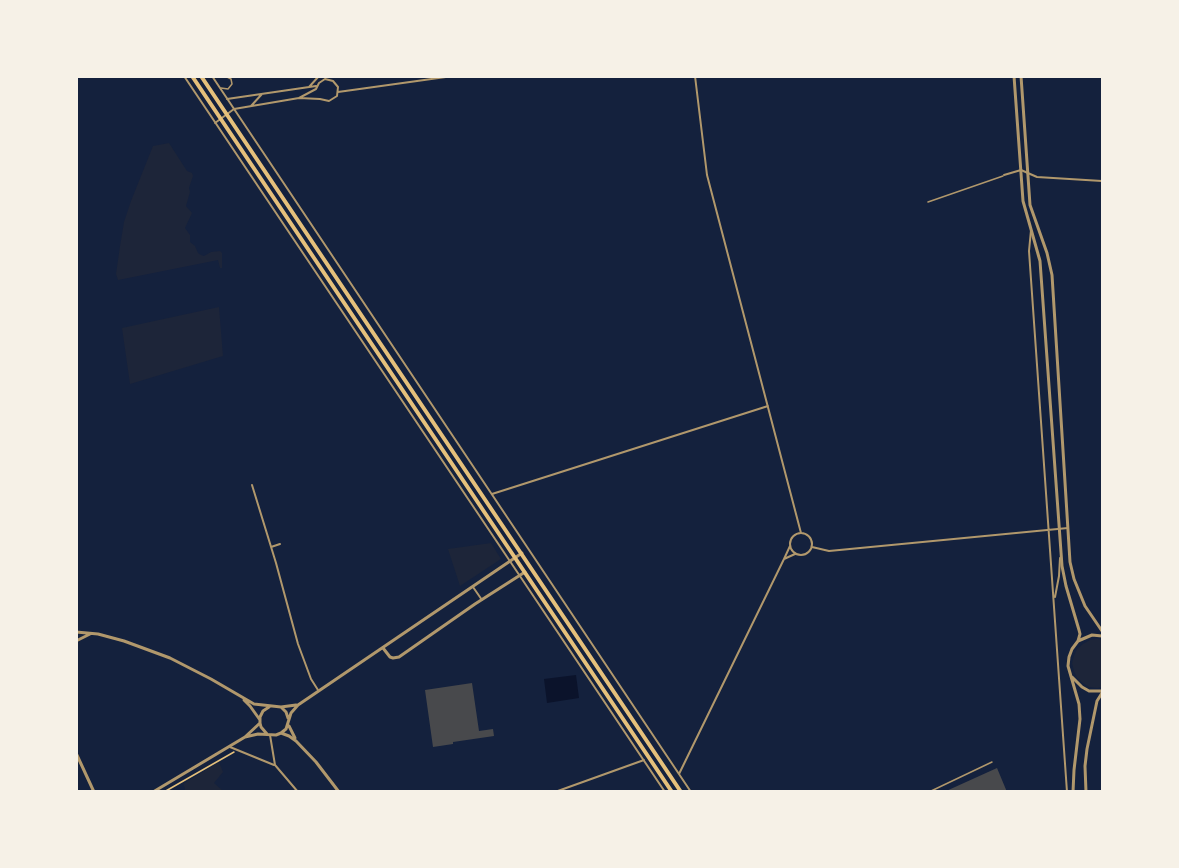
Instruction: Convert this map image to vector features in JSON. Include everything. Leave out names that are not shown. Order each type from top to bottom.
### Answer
[{"type":"main road","points":[[192,76],[672,792]]},
{"type":"main road","points":[[201,76],[681,792]]},
{"type":"street","points":[[184,76],[665,792]]},
{"type":"street","points":[[212,76],[691,792]]},
{"type":"street","points":[[338,92],[453,76]]},
{"type":"street","points":[[695,76],[707,175],[801,533],[809,537],[812,547]]},
{"type":"street","points":[[1014,76],[1023,201],[1040,261],[1060,549],[1059,576],[1054,602]]},
{"type":"street","points":[[1021,76],[1031,210],[1047,253],[1052,275],[1070,562],[1074,579],[1087,610],[1102,631]]},
{"type":"street","points":[[215,123],[234,109],[299,98],[329,101],[333,100],[338,92],[338,87],[328,79],[321,78],[309,87]]},
{"type":"street","points":[[299,98],[316,88],[321,78]]},
{"type":"street","points":[[227,99],[309,87],[316,88]]},
{"type":"street","points":[[316,88],[320,99]]},
{"type":"street","points":[[251,106],[262,94]]},
{"type":"street","points":[[1004,175],[1021,170],[1037,177],[1102,181]]},
{"type":"street","points":[[1031,228],[1029,251],[1067,792]]},
{"type":"street","points":[[492,494],[768,406]]},
{"type":"street","points":[[252,485],[298,644],[311,679],[319,691]]},
{"type":"street","points":[[812,547],[829,551],[1068,528]]},
{"type":"street","points":[[679,774],[784,559],[792,537],[801,533]]},
{"type":"street","points":[[271,548],[280,544]]},
{"type":"street","points":[[790,546],[795,554]]},
{"type":"street","points":[[784,559],[795,554],[803,555],[812,547]]},
{"type":"street","points":[[288,718],[298,705],[528,549]]},
{"type":"street","points":[[1060,549],[1064,576],[1080,634],[1072,649],[1068,666],[1079,704],[1080,719],[1073,792]]},
{"type":"street","points":[[382,648],[390,657],[399,657],[525,572]]},
{"type":"street","points":[[473,587],[482,600]]},
{"type":"street","points":[[76,632],[124,641],[170,658],[254,704],[281,707],[298,705]]},
{"type":"street","points":[[76,641],[91,634]]},
{"type":"street","points":[[1078,641],[1092,635],[1102,636]]},
{"type":"street","points":[[1071,676],[1089,691],[1102,692],[1097,701],[1088,740],[1085,766],[1086,792]]},
{"type":"street","points":[[240,697],[250,706],[260,721]]},
{"type":"street","points":[[274,706],[263,711],[260,717],[261,727],[268,734],[275,765],[298,792]]},
{"type":"street","points":[[281,707],[286,712],[290,730],[296,741]]},
{"type":"street","points":[[153,792],[230,747],[245,737],[260,721]]},
{"type":"street","points":[[281,734],[288,724]]},
{"type":"street","points":[[245,737],[258,734],[289,736],[316,762],[339,792]]},
{"type":"street","points":[[230,747],[275,765]]},
{"type":"street","points":[[76,753],[94,792]]},
{"type":"street","points":[[555,792],[644,760]]},
{"type":"lane","points":[[220,88],[231,87],[231,79],[225,76]]},
{"type":"lane","points":[[927,202],[1004,175]]},
{"type":"lane","points":[[929,792],[992,762]]},
{"type":"path","points":[[164,792],[238,751]]},
{"type":"shaded area","points":[[169,143],[187,171],[193,176],[186,206],[192,213],[185,228],[190,235],[190,242],[198,253],[204,256],[220,251],[222,268],[218,260],[118,280],[116,274],[120,246],[124,222],[131,201],[153,146]]},
{"type":"shaded area","points":[[219,307],[223,356],[130,384],[122,328]]},
{"type":"shaded area","points":[[491,543],[501,559],[460,586],[448,549]]},
{"type":"shaded area","points":[[1090,640],[1102,640],[1102,687],[1097,688],[1089,687],[1077,678],[1072,663],[1077,649]]},
{"type":"shaded area","points":[[576,675],[579,698],[547,703],[544,679]]},
{"type":"shaded area","points":[[219,762],[223,772],[214,783],[223,791],[185,791],[183,784]]},
{"type":"building","points":[[472,683],[479,731],[493,729],[494,736],[433,747],[425,690]]},
{"type":"building","points":[[997,768],[1007,792],[944,792]]}]
